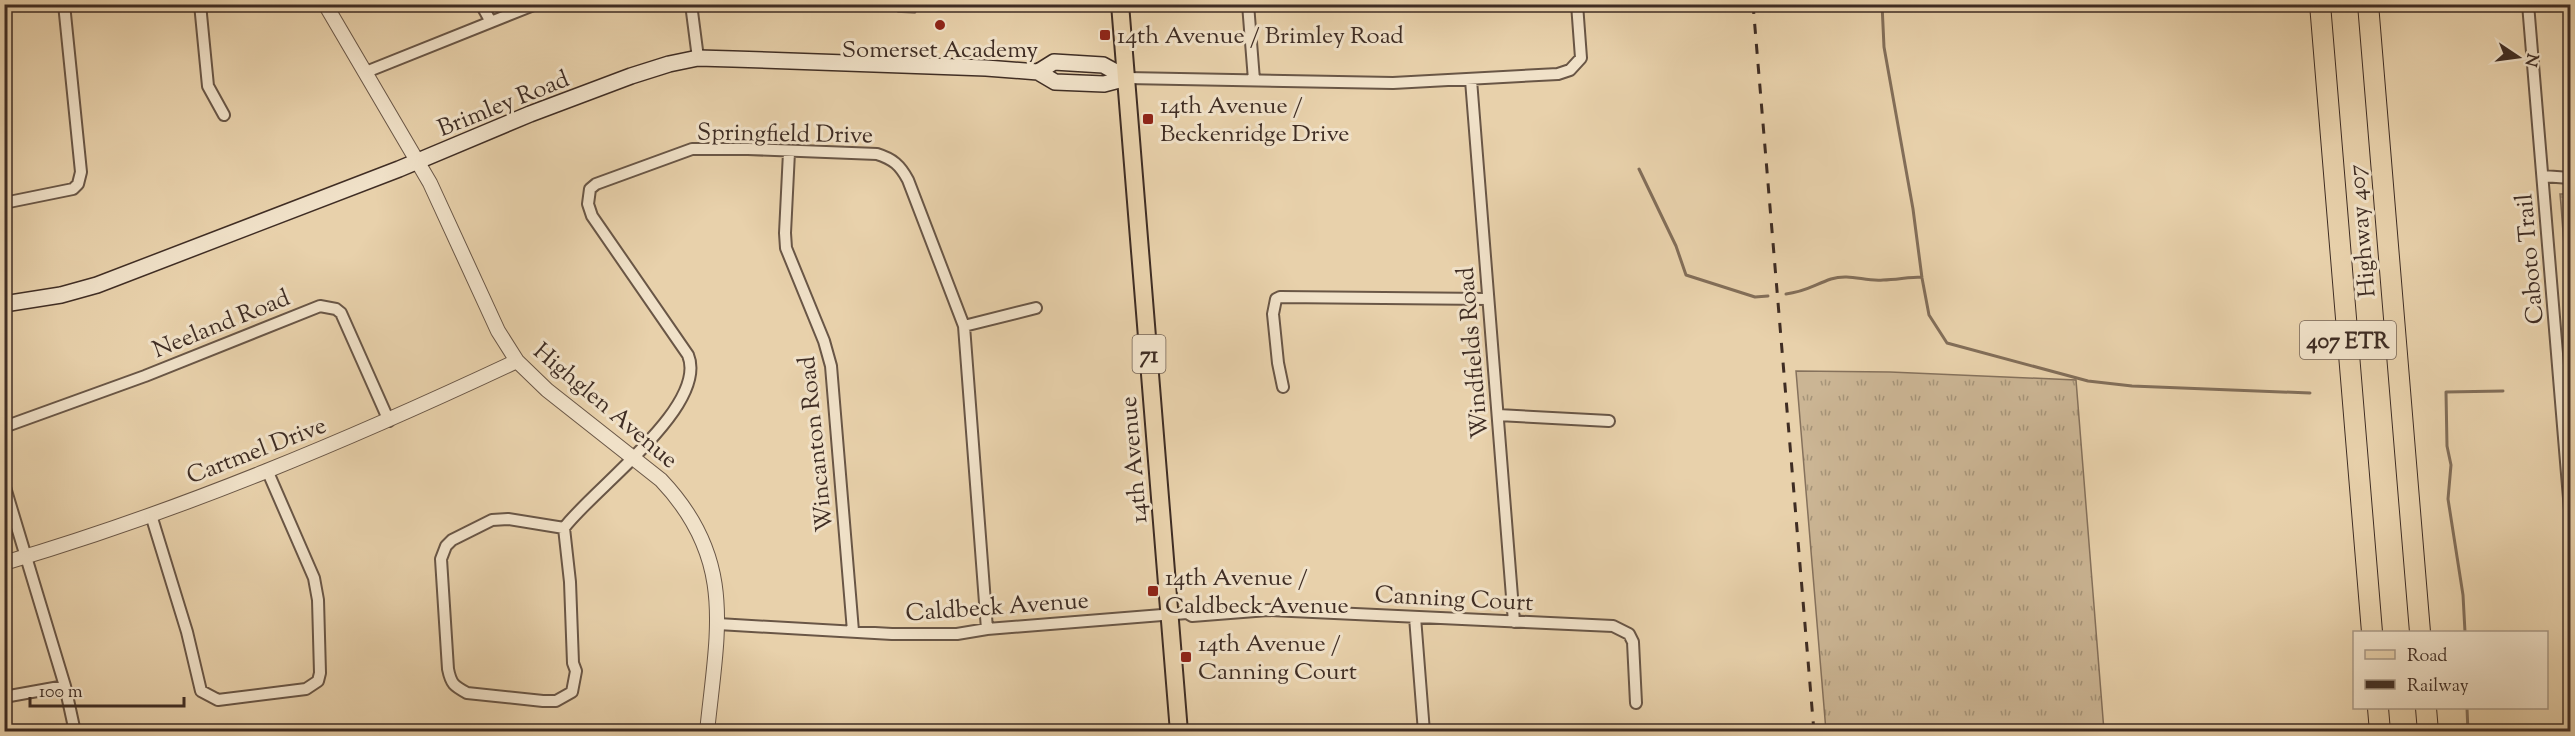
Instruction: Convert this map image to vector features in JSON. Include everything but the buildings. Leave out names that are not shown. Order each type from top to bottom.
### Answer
[{"type":"highway","name":"Highway 407","points":[[2320,4],[2372,631]]},
{"type":"highway","name":"Highway 407","points":[[2368,4],[2420,631]]},
{"type":"highway","points":[[2378,709],[2380,732]]},
{"type":"highway","points":[[2426,709],[2428,732]]},
{"type":"main road","name":"14th Avenue","points":[[1120,4],[1179,732]]},
{"type":"main road","name":"Brimley Road","points":[[4,304],[61,295],[97,285],[418,162],[559,103],[669,64],[698,58],[986,68],[1038,72],[1055,82],[1104,84],[1127,78]]},
{"type":"street","points":[[4,203],[73,189],[80,179],[64,4]]},
{"type":"street","points":[[200,4],[208,86],[224,115]]},
{"type":"street","name":"Highglen Avenue","points":[[325,4],[418,162],[498,331],[517,361],[547,390],[661,480],[675,494],[698,529],[713,571],[718,624],[708,732]]},
{"type":"street","points":[[481,4],[491,22]]},
{"type":"street","points":[[366,72],[536,4]]},
{"type":"street","points":[[691,4],[698,58]]},
{"type":"street","points":[[1248,4],[1254,80]]},
{"type":"street","points":[[1127,78],[1394,83],[1558,74],[1570,70],[1581,58],[1577,4]]},
{"type":"street","name":"Caboto Trail","points":[[2528,4],[2571,510]]},
{"type":"street","name":"Windfields Road","points":[[1472,80],[1514,622]]},
{"type":"street","name":"Springfield Drive","points":[[633,458],[666,422],[683,398],[692,372],[691,362],[592,216],[588,204],[590,189],[596,184],[692,149],[877,154],[890,158],[902,168],[964,326],[987,629]]},
{"type":"street","name":"Wincanton Road","points":[[789,152],[786,248],[824,340],[831,366],[853,632]]},
{"type":"street","points":[[2543,176],[2571,178]]},
{"type":"street","points":[[1283,387],[1273,314],[1273,305],[1280,297],[1488,299]]},
{"type":"street","name":"Neeland Road","points":[[4,427],[145,376],[320,306],[336,309],[341,313],[389,421]]},
{"type":"street","points":[[964,326],[1036,308]]},
{"type":"street","name":"Cartmel Drive","points":[[4,563],[111,531],[267,470],[389,421],[517,361]]},
{"type":"street","points":[[1498,415],[1609,420]]},
{"type":"street","points":[[564,528],[499,518],[452,540],[446,546],[441,559],[448,669],[451,682],[456,688],[467,693],[543,701],[556,701],[572,692],[576,671],[573,663],[570,582],[564,528],[574,515],[633,458]]},
{"type":"street","points":[[151,515],[187,632],[201,691],[218,700],[306,689],[313,686],[320,673],[318,600],[314,578],[267,470]]},
{"type":"street","points":[[4,484],[65,686],[75,732]]},
{"type":"street","name":"Canning Court","points":[[1170,615],[1187,613],[1192,616],[1268,610],[1622,629],[1629,634],[1633,642],[1636,703]]},
{"type":"street","name":"Caldbeck Avenue","points":[[718,624],[853,632],[957,634],[987,629],[1170,615]]},
{"type":"street","points":[[1414,617],[1424,732]]},
{"type":"street","points":[[4,697],[65,686]]},
{"type":"green space","points":[[897,5],[916,5],[918,9],[915,13],[898,12]]},
{"type":"green space","points":[[2560,194],[2570,194],[2570,327],[2561,205]]},
{"type":"green space","points":[[1796,371],[1890,372],[2076,380],[2104,731],[1826,731]]},
{"type":"waterway","points":[[1882,4],[1884,47],[1929,315],[1947,343],[2088,381],[2132,386],[2310,393]]},
{"type":"waterway","points":[[1639,169],[1676,246],[1686,275],[1755,297],[1768,296]]},
{"type":"waterway","points":[[1786,294],[1838,277],[1876,280],[1922,277]]},
{"type":"waterway","points":[[2465,631],[2463,595],[2448,499],[2451,465],[2447,446],[2446,392],[2503,391]]},
{"type":"waterway","points":[[2467,709],[2468,732]]},
{"type":"railway","points":[[1753,4],[1814,732]]},
{"type":"place","name":"Somerset Academy","points":[[940,25]]},
{"type":"place","name":"14th Avenue / Brimley Road","points":[[1105,35]]},
{"type":"place","name":"14th Avenue / Beckenridge Drive","points":[[1148,119]]},
{"type":"place","name":"14th Avenue / Caldbeck Avenue","points":[[1153,591]]},
{"type":"place","name":"14th Avenue / Canning Court","points":[[1186,657]]}]
